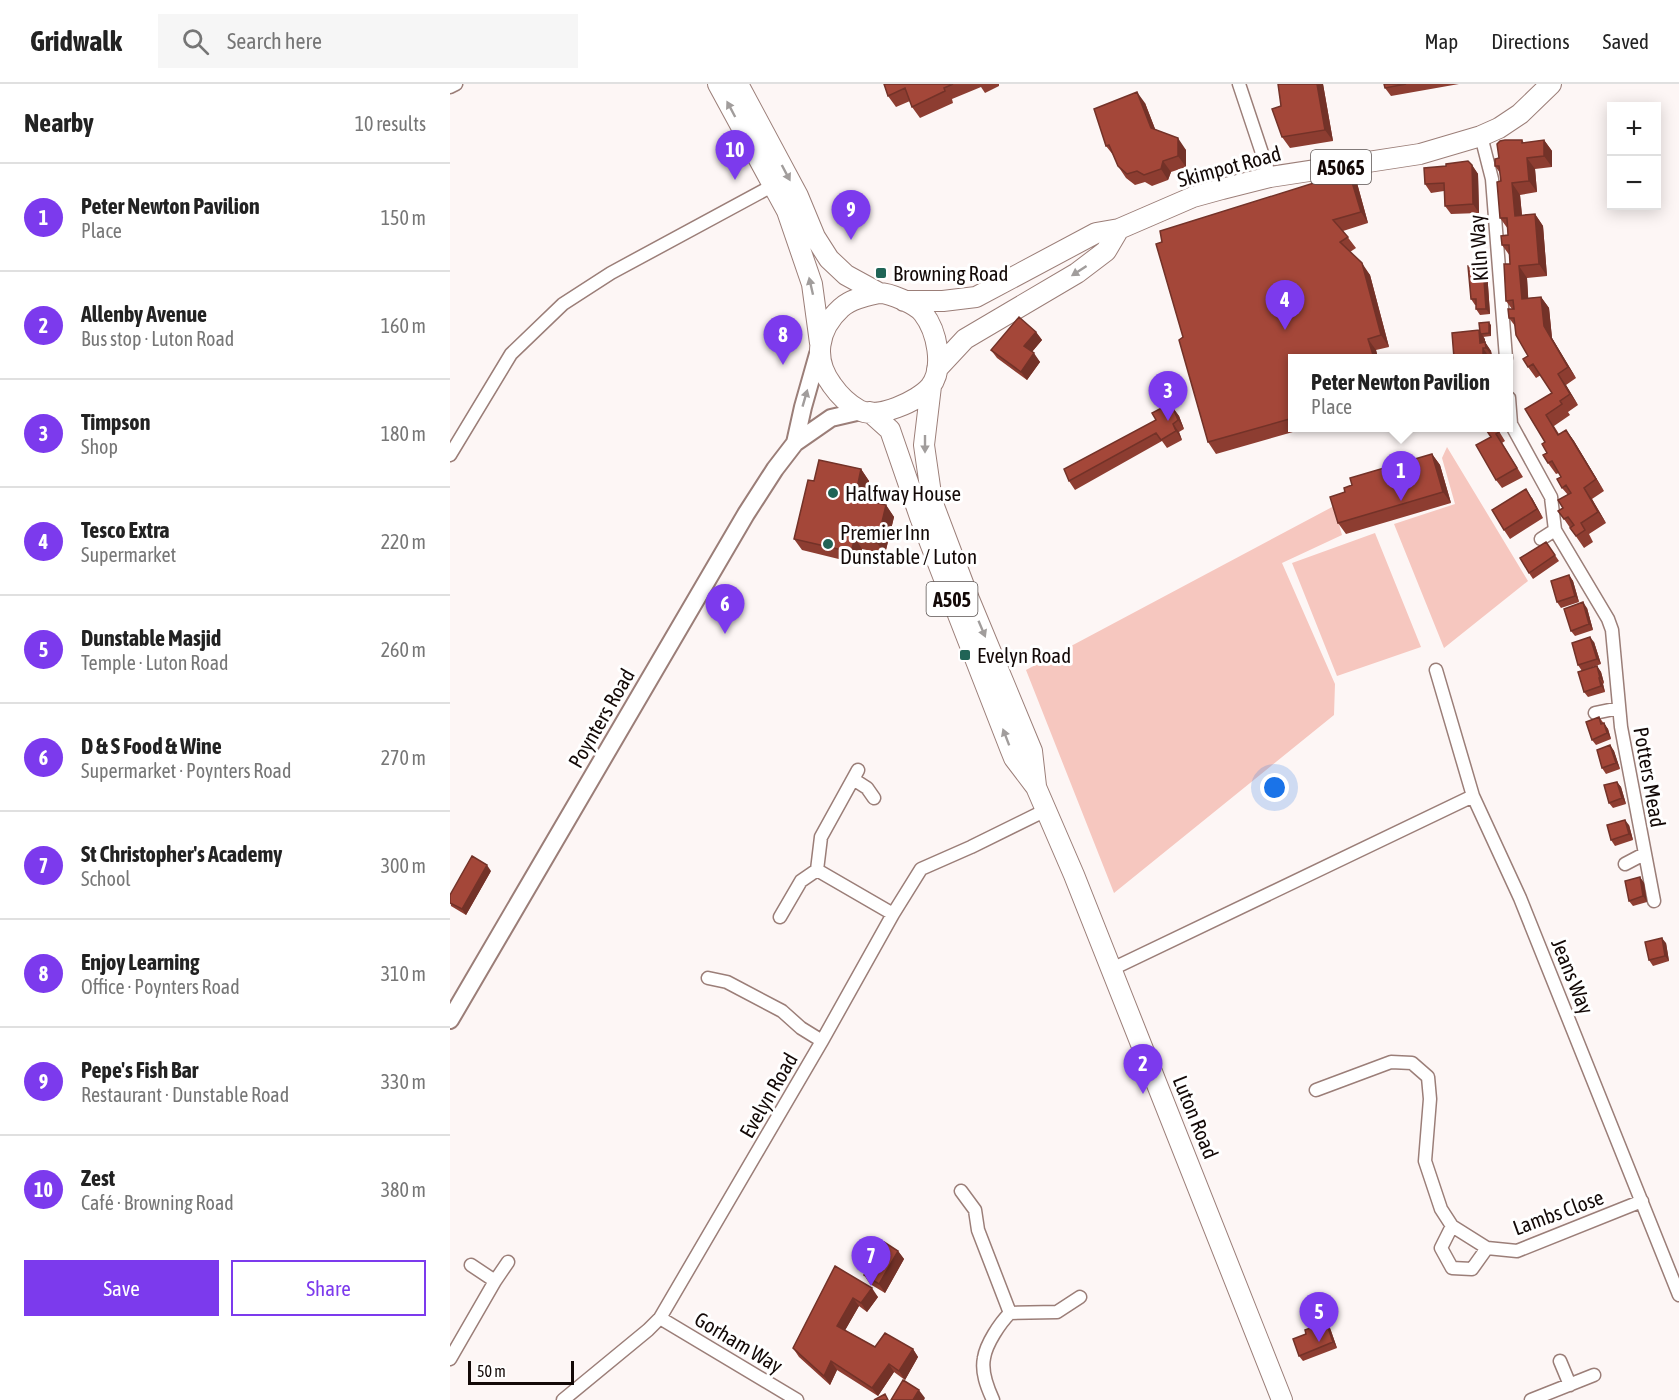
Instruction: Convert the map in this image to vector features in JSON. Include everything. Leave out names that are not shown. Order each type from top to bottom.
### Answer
[{"type":"main road","name":"A505","points":[[718,84],[787,211],[812,284],[823,371],[841,397],[865,412]]},
{"type":"main road","name":"A505","points":[[738,84],[798,196],[815,237],[829,259],[846,275],[879,292],[890,293],[922,312],[933,331],[937,349],[934,377]]},
{"type":"main road","name":"Skimpot Road","points":[[904,301],[943,301],[976,297],[1096,233],[1119,229],[1193,197],[1270,177],[1420,154],[1481,136],[1499,128],[1520,114],[1551,84]]},
{"type":"main road","points":[[865,412],[899,406],[915,399],[965,339],[1077,273],[1106,251],[1119,229]]},
{"type":"main road","points":[[819,349],[830,321],[841,308],[856,299],[879,292]]},
{"type":"main road","name":"Luton Road","points":[[934,377],[924,445],[932,501],[969,599],[1032,751],[1036,787]]},
{"type":"main road","name":"Luton Road","points":[[865,412],[890,430],[920,517],[1014,758],[1036,787],[1046,810],[1112,969],[1282,1400]]},
{"type":"street","points":[[450,87],[456,84]]},
{"type":"street","points":[[1239,84],[1270,177]]},
{"type":"street","name":"Kiln Way","points":[[1481,136],[1492,179],[1506,354]]},
{"type":"street","points":[[450,455],[511,354],[563,304],[611,273],[772,186]]},
{"type":"street","name":"Poynters Road","points":[[795,442],[819,349]]},
{"type":"street","name":"Poynters Road","points":[[450,1020],[746,514],[775,469],[795,442],[831,418],[865,412]]},
{"type":"street","points":[[1513,428],[1551,497],[1555,530],[1541,539]]},
{"type":"street","name":"Potters Mead","points":[[1555,530],[1608,618],[1612,630],[1619,708],[1631,787],[1654,901]]},
{"type":"street","name":"Jeans Way","points":[[1436,670],[1473,796],[1520,898],[1679,1295]]},
{"type":"street","name":"Potters Mead","points":[[1595,713],[1619,708]]},
{"type":"street","points":[[780,916],[801,881],[817,870],[821,837],[855,774],[874,798]]},
{"type":"street","points":[[1112,969],[1473,796]]},
{"type":"street","name":"Evelyn Road","points":[[563,1400],[660,1318],[921,868],[971,848],[1046,810]]},
{"type":"street","name":"Potters Mead","points":[[1625,864],[1644,854]]},
{"type":"street","points":[[817,870],[893,914]]},
{"type":"street","points":[[708,978],[727,982],[782,1011],[801,1028],[822,1041]]},
{"type":"street","name":"Lambs Close","points":[[1316,1090],[1391,1062],[1412,1063],[1428,1077],[1430,1099],[1425,1161],[1441,1209],[1452,1226],[1487,1248],[1517,1251],[1642,1201]]},
{"type":"street","points":[[961,1191],[975,1210],[978,1230],[1010,1313]]},
{"type":"street","name":"Lambs Close","points":[[1452,1226],[1441,1248],[1452,1268],[1472,1269],[1487,1248]]},
{"type":"street","points":[[450,1359],[508,1262]]},
{"type":"street","points":[[471,1265],[495,1281]]},
{"type":"street","points":[[993,1400],[985,1382],[984,1358],[999,1324],[1010,1313],[1057,1312],[1080,1297]]},
{"type":"street","name":"Gorham Way","points":[[660,1318],[797,1400]]},
{"type":"street","points":[[1560,1361],[1570,1385]]},
{"type":"street","points":[[1531,1400],[1594,1375]]},
{"type":"shaded area","points":[[1447,447],[1528,581],[1444,648],[1394,524],[1455,504],[1442,458]]},
{"type":"shaded area","points":[[1334,506],[1342,535],[1282,563],[1335,684],[1334,715],[1114,893],[1026,670]]},
{"type":"shaded area","points":[[1375,533],[1421,647],[1337,676],[1292,563]]},
{"type":"building","points":[[884,84],[953,84],[944,88],[945,91],[912,107],[905,88],[888,96]]},
{"type":"building","points":[[1278,84],[1317,84],[1325,130],[1282,137],[1272,109],[1281,106]]},
{"type":"building","points":[[1384,84],[1406,84],[1385,88]]},
{"type":"building","points":[[1137,92],[1151,128],[1178,138],[1178,156],[1163,161],[1161,169],[1144,175],[1137,171],[1127,174],[1118,166],[1109,145],[1106,146],[1094,109]]},
{"type":"building","points":[[1505,140],[1522,140],[1522,143],[1544,140],[1544,156],[1527,158],[1529,181],[1512,183],[1515,216],[1535,214],[1539,264],[1519,266],[1522,299],[1541,297],[1544,326],[1568,367],[1558,374],[1570,394],[1560,401],[1562,404],[1546,415],[1558,435],[1566,430],[1596,479],[1584,488],[1598,512],[1581,523],[1585,530],[1576,536],[1570,528],[1574,525],[1568,517],[1564,519],[1558,511],[1563,508],[1558,500],[1571,493],[1566,485],[1562,488],[1557,479],[1561,477],[1552,461],[1548,463],[1543,455],[1547,453],[1542,444],[1545,442],[1525,409],[1552,393],[1533,364],[1528,367],[1523,359],[1528,356],[1516,335],[1514,318],[1509,318],[1508,309],[1514,309],[1513,300],[1506,301],[1504,264],[1510,264],[1509,245],[1502,245],[1501,236],[1508,235],[1507,218],[1500,218],[1497,182],[1501,181],[1499,166],[1495,166],[1495,159],[1499,158],[1497,144]]},
{"type":"building","points":[[1468,161],[1472,165],[1473,204],[1445,206],[1444,183],[1425,184],[1424,168]]},
{"type":"building","points":[[1349,172],[1361,212],[1333,220],[1348,237],[1340,242],[1362,263],[1381,335],[1368,339],[1373,354],[1288,354],[1288,419],[1208,442],[1179,340],[1183,337],[1156,244],[1162,242],[1160,231]]},
{"type":"building","points":[[1483,265],[1486,309],[1476,309],[1476,299],[1471,299],[1468,266]]},
{"type":"building","points":[[1019,317],[1036,332],[1024,346],[1034,353],[1021,372],[991,350]]},
{"type":"building","points":[[1489,322],[1489,333],[1481,334],[1479,323]]},
{"type":"building","points":[[1479,330],[1480,343],[1485,342],[1486,348],[1483,348],[1483,354],[1454,354],[1452,333]]},
{"type":"building","points":[[1167,405],[1169,410],[1173,408],[1178,420],[1173,424],[1176,431],[1161,440],[1156,433],[1069,481],[1064,469],[1156,420],[1152,413]]},
{"type":"building","points":[[1488,432],[1499,432],[1496,434],[1517,468],[1496,480],[1476,445],[1491,437]]},
{"type":"building","points":[[1432,454],[1443,492],[1338,523],[1330,497],[1345,492],[1344,488],[1352,485],[1350,478]]},
{"type":"building","points":[[819,460],[861,469],[855,498],[886,505],[877,543],[855,538],[851,552],[794,539],[808,480],[814,481]]},
{"type":"building","points":[[1526,489],[1537,509],[1504,530],[1492,510]]},
{"type":"building","points":[[1546,542],[1555,555],[1529,573],[1520,558]]},
{"type":"building","points":[[1569,575],[1575,596],[1557,602],[1551,581]]},
{"type":"building","points":[[1583,602],[1589,624],[1571,631],[1564,609]]},
{"type":"building","points":[[1590,637],[1597,659],[1578,665],[1572,643]]},
{"type":"building","points":[[1597,666],[1601,686],[1584,692],[1578,672]]},
{"type":"building","points":[[1599,717],[1607,733],[1592,740],[1586,722]]},
{"type":"building","points":[[1610,745],[1616,763],[1602,768],[1597,750]]},
{"type":"building","points":[[1617,782],[1622,798],[1609,803],[1604,785]]},
{"type":"building","points":[[1625,820],[1629,834],[1611,840],[1607,825]]},
{"type":"building","points":[[472,856],[487,865],[462,909],[450,903],[450,895]]},
{"type":"building","points":[[1640,877],[1643,896],[1629,901],[1625,881]]},
{"type":"building","points":[[1662,938],[1665,956],[1649,960],[1645,942]]},
{"type":"building","points":[[884,1242],[898,1251],[879,1284],[864,1275]]},
{"type":"building","points":[[835,1266],[872,1288],[861,1303],[853,1298],[837,1326],[875,1347],[885,1333],[913,1349],[899,1371],[889,1364],[872,1388],[831,1361],[824,1376],[793,1348]]},
{"type":"building","points":[[1326,1322],[1333,1342],[1299,1356],[1293,1339],[1306,1334],[1305,1330]]},
{"type":"building","points":[[903,1380],[919,1390],[913,1400],[891,1400]]},
{"type":"building","points":[[885,1394],[888,1400],[874,1400]]},
{"type":"place","name":"Zest","points":[[735,180]]},
{"type":"place","name":"Pepe's Fish Bar","points":[[851,240]]},
{"type":"place","name":"Browning Road","points":[[881,273]]},
{"type":"place","name":"Tesco Extra","points":[[1285,330]]},
{"type":"place","name":"Enjoy Learning","points":[[783,365]]},
{"type":"place","name":"Timpson","points":[[1168,421]]},
{"type":"place","name":"Halfway House","points":[[833,493]]},
{"type":"place","name":"Peter Newton Pavilion","points":[[1401,501]]},
{"type":"place","name":"Premier Inn Dunstable / Luton","points":[[828,544]]},
{"type":"place","name":"D & S Food & Wine","points":[[725,634]]},
{"type":"place","name":"Evelyn Road","points":[[965,655]]},
{"type":"place","name":"Allenby Avenue","points":[[1143,1094]]},
{"type":"place","name":"St Christopher's Academy","points":[[871,1286]]},
{"type":"place","name":"Dunstable Masjid","points":[[1319,1342]]}]
